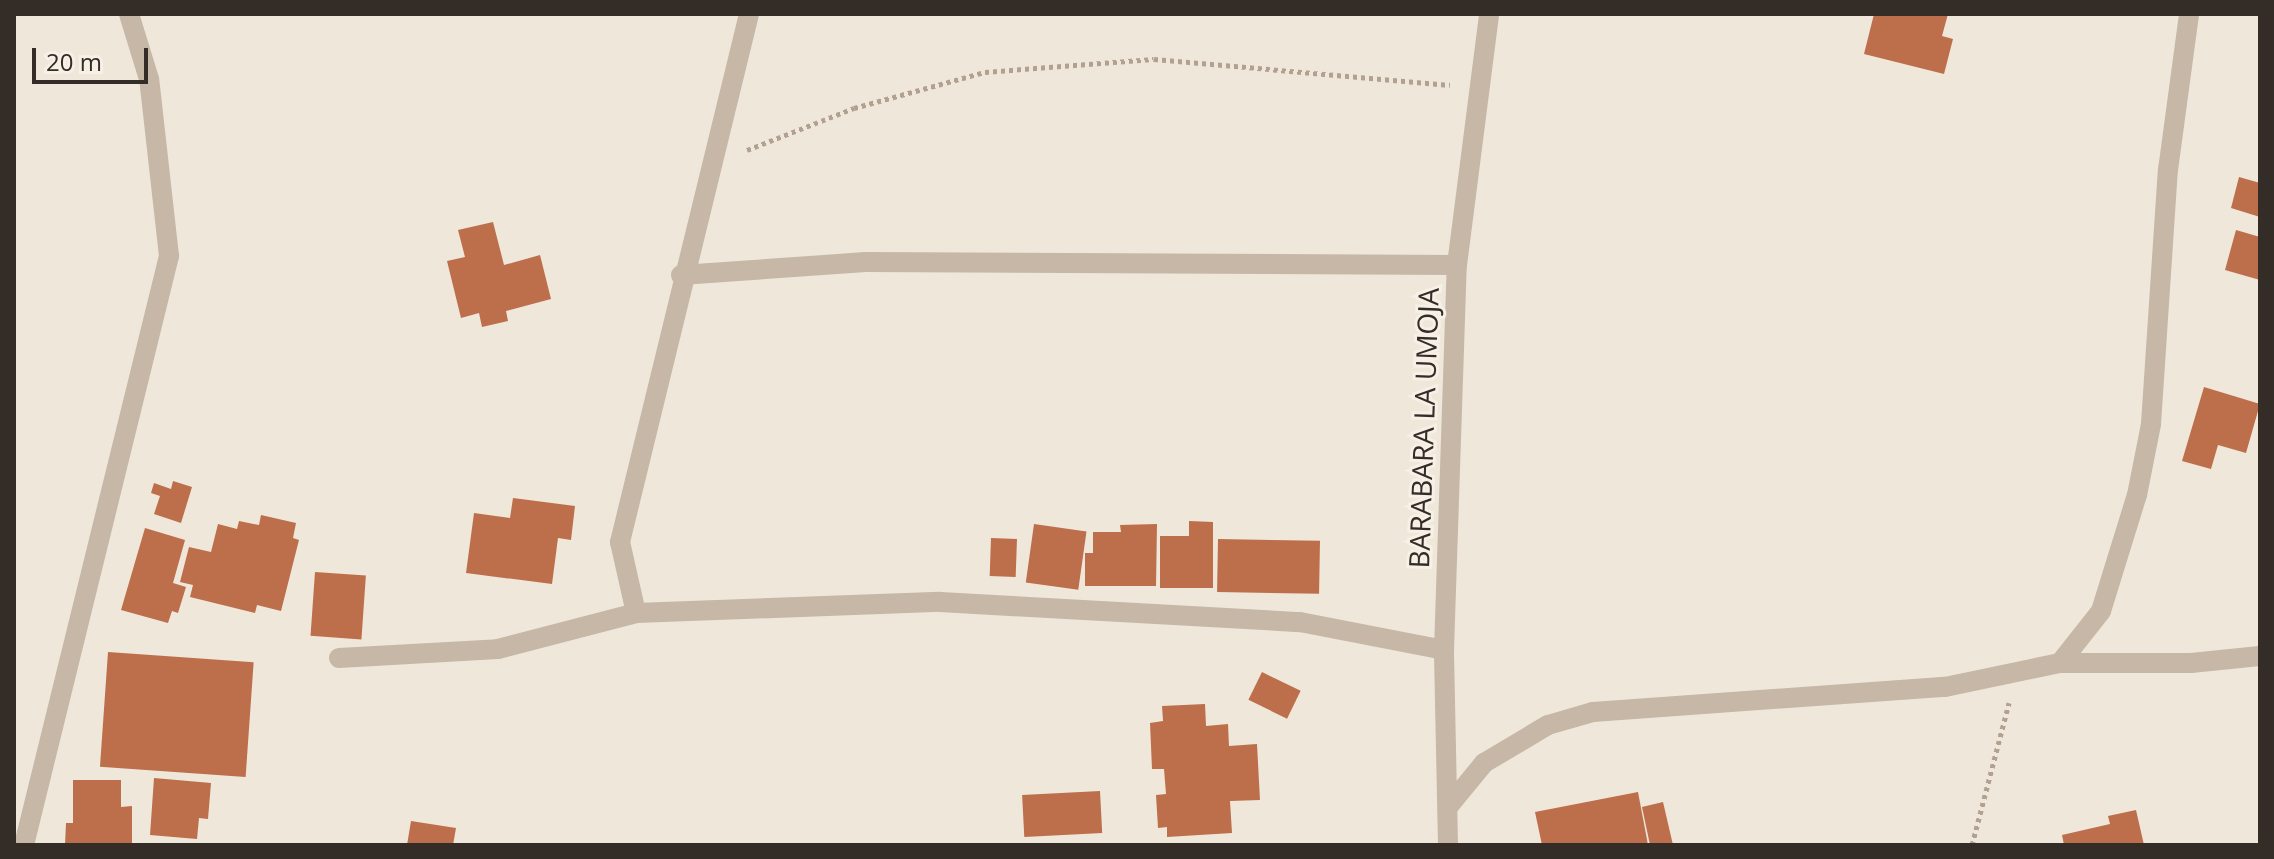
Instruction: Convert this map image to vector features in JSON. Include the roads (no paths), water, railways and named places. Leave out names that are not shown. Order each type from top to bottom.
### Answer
[{"type":"street","points":[[24,845],[169,256],[149,79],[129,14]]},
{"type":"street","points":[[636,613],[620,542],[681,275],[749,14]]},
{"type":"street","name":"BARABARA LA UMOJA","points":[[1448,845],[1444,650],[1457,265],[1489,14]]},
{"type":"street","points":[[2060,663],[2101,611],[2137,495],[2151,424],[2168,170],[2189,14]]},
{"type":"street","points":[[681,275],[866,262],[1457,265]]},
{"type":"street","points":[[339,658],[498,649],[636,613],[940,602],[1300,622],[1444,650]]},
{"type":"street","points":[[1448,807],[1484,763],[1548,725],[1593,712],[1945,687],[2018,675],[2060,663],[2191,663],[2260,656]]}]
